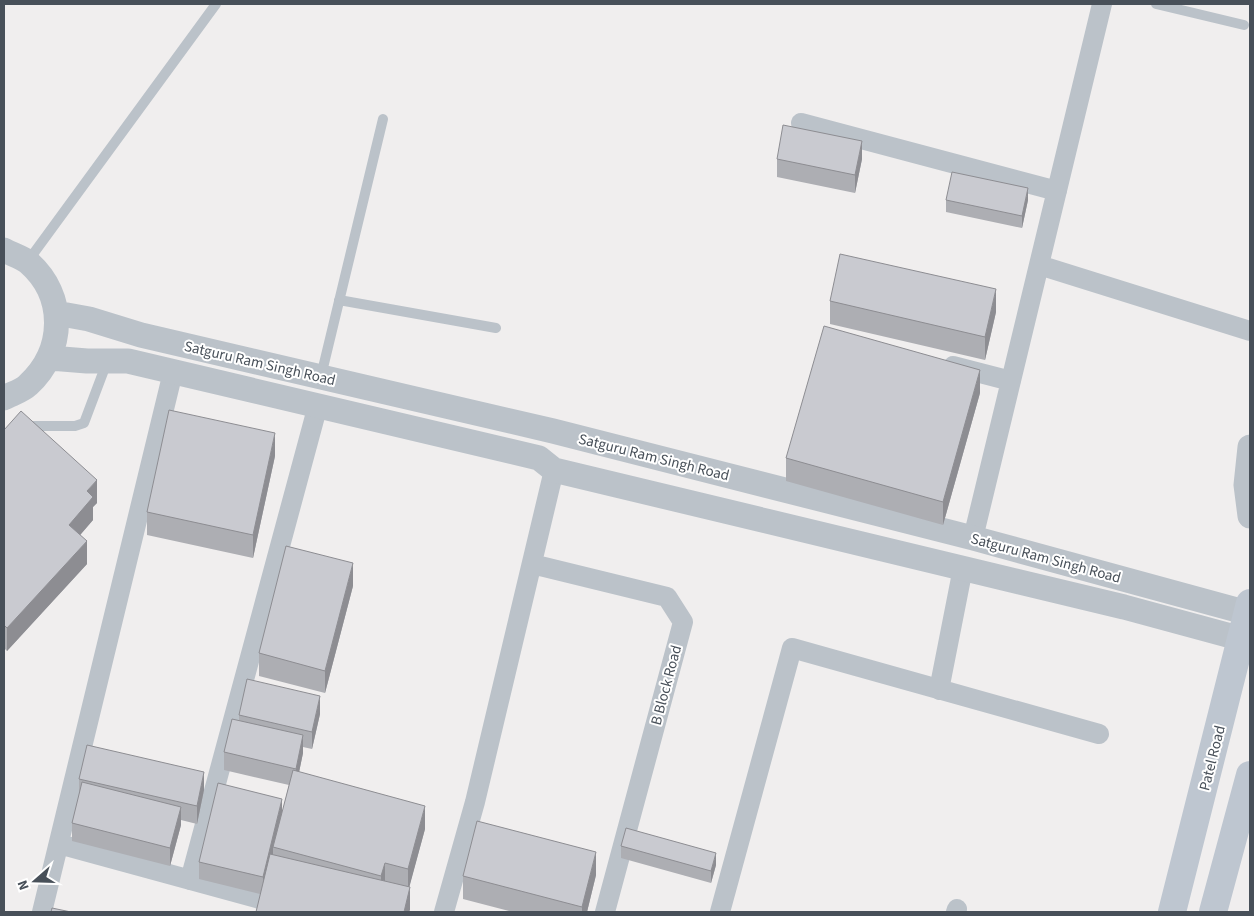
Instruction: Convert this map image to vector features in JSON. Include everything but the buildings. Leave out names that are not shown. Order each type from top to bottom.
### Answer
[{"type":"main road","name":"Patel Road","points":[[1172,912],[1249,608]]},
{"type":"main road","points":[[1213,912],[1250,775]]},
{"type":"street","points":[[973,538],[1102,4]]},
{"type":"street","points":[[801,123],[1057,190]]},
{"type":"street","points":[[4,250],[27,262],[46,284],[56,313],[55,343],[50,358],[27,386],[4,398]]},
{"type":"street","points":[[1039,265],[1250,331]]},
{"type":"street","name":"Satguru Ram Singh Road","points":[[56,313],[89,319],[141,335],[552,431],[1249,608]]},
{"type":"street","name":"Satguru Ram Singh Road","points":[[50,358],[128,361],[318,405],[539,458],[554,470],[1124,606],[1242,640]]},
{"type":"street","points":[[935,361],[1011,381]]},
{"type":"street","points":[[42,912],[173,372]]},
{"type":"street","points":[[190,880],[318,405]]},
{"type":"street","points":[[1250,447],[1246,485],[1250,516]]},
{"type":"street","points":[[444,912],[475,802],[554,470]]},
{"type":"street","name":"B Block Road","points":[[532,564],[667,597],[683,622],[605,912]]},
{"type":"street","points":[[939,690],[963,568]]},
{"type":"street","points":[[720,912],[792,648],[1099,734]]},
{"type":"street","points":[[58,844],[260,900]]},
{"type":"lane","points":[[27,262],[216,4]]},
{"type":"lane","points":[[1156,4],[1244,25]]},
{"type":"lane","points":[[321,377],[383,119]]},
{"type":"lane","points":[[339,300],[496,328]]},
{"type":"lane","points":[[4,434],[31,426],[75,426],[84,423],[107,361]]}]
